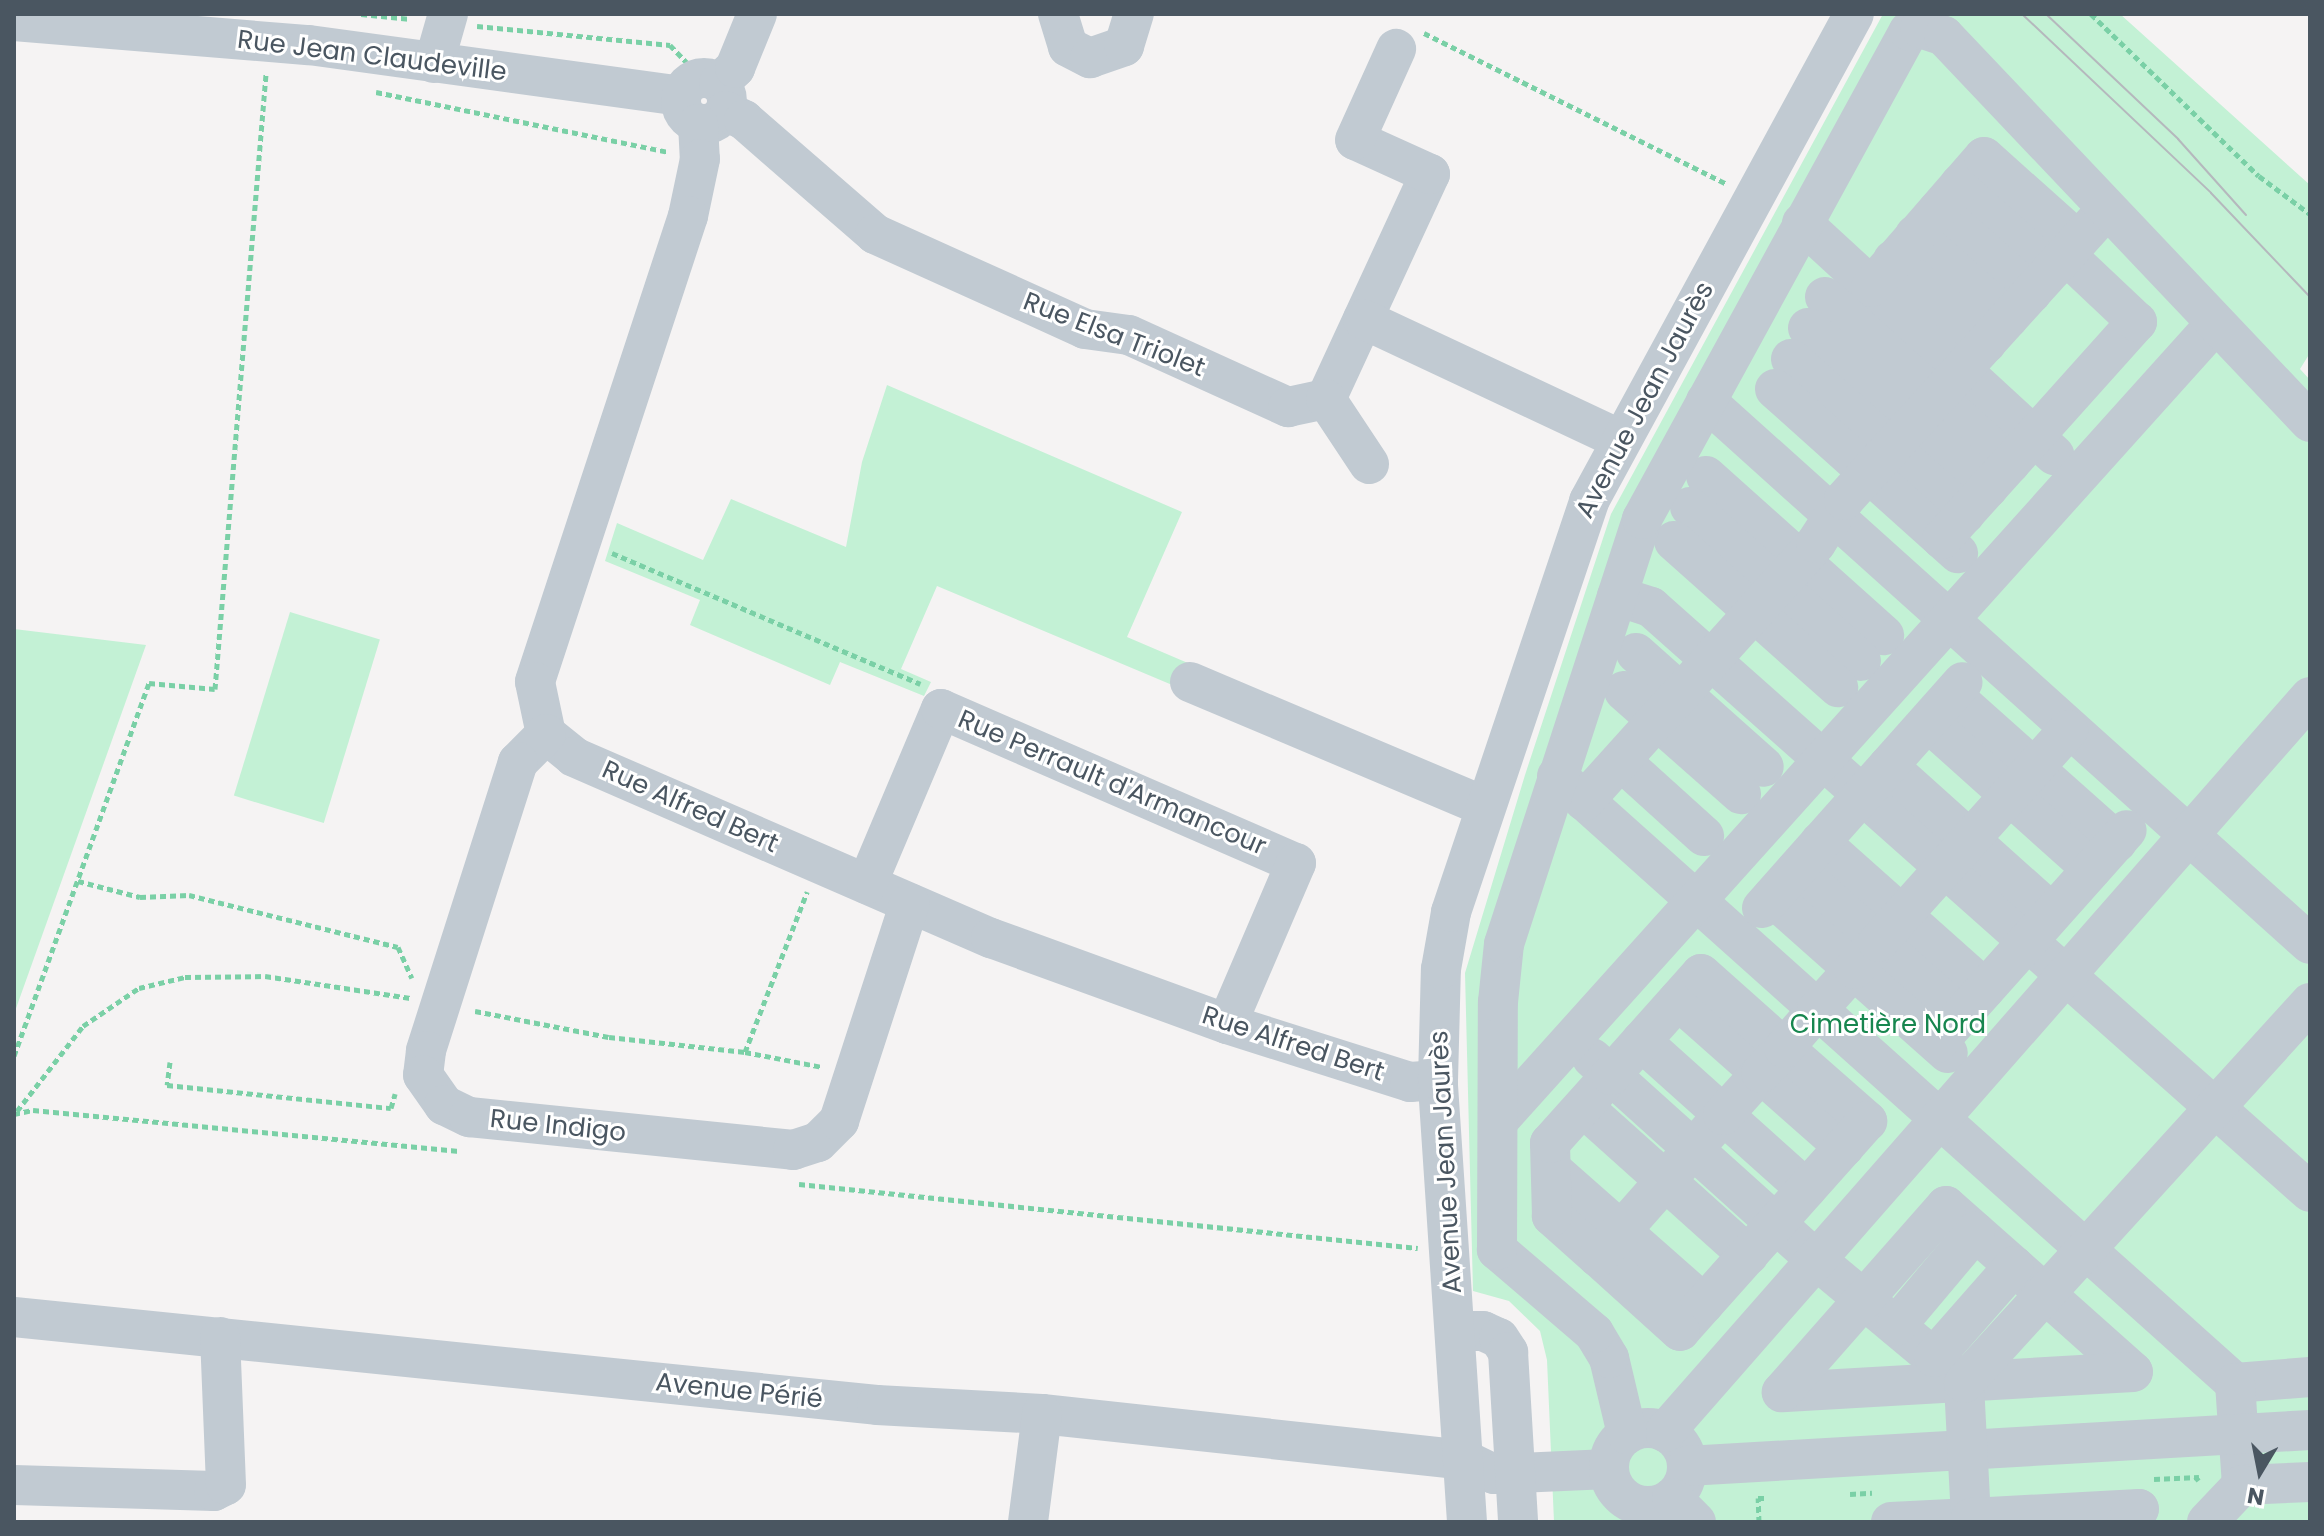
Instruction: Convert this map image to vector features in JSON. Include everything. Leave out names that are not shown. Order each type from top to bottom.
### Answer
[{"type":"street","points":[[434,63],[448,14]]},
{"type":"street","points":[[546,734],[535,682],[688,216],[703,109],[735,68],[757,14]]},
{"type":"street","points":[[1058,14],[1068,47],[1090,58],[1103,58],[1124,46],[1134,14]]},
{"type":"street","name":"Avenue Jean Jaurès","points":[[1467,1522],[1438,1080],[1445,940],[1483,806],[1576,534],[1619,439],[1854,14]]},
{"type":"street","name":"Rue Jean Claudeville","points":[[14,21],[309,45],[703,109]]},
{"type":"street","points":[[1634,1445],[1609,1358],[1594,1333],[1497,1250],[1498,1002],[1504,944],[1571,789],[1617,596],[1642,519],[1909,31],[1920,28],[1944,36],[2310,422]]},
{"type":"street","points":[[1369,464],[1326,399],[1430,174],[1355,140],[1405,39]]},
{"type":"street","name":"Rue Elsa Triolet","points":[[703,109],[744,120],[875,234],[1085,329],[1129,335],[1288,407],[1326,399]]},
{"type":"street","points":[[1915,235],[1984,157],[1981,348],[1983,499]]},
{"type":"street","points":[[1571,789],[1641,719],[1711,660],[1832,517],[2107,209]]},
{"type":"street","points":[[1802,223],[1915,235]]},
{"type":"street","points":[[1915,235],[1981,348],[1983,499]]},
{"type":"street","points":[[1915,235],[1981,348],[1983,499]]},
{"type":"street","points":[[1363,319],[1619,439]]},
{"type":"street","points":[[1981,348],[1800,343],[1981,348],[2137,322],[1983,499]]},
{"type":"street","points":[[1498,1121],[2215,324]]},
{"type":"street","points":[[1706,401],[2185,837],[2310,944]]},
{"type":"street","points":[[1983,499],[2078,476]]},
{"type":"street","points":[[1684,522],[1768,596],[1852,672],[1684,522]]},
{"type":"street","points":[[1617,596],[1651,607],[1823,760]]},
{"type":"street","points":[[1636,653],[1641,719],[1734,802],[1641,719]]},
{"type":"street","points":[[1190,682],[1483,806]]},
{"type":"street","points":[[2310,697],[1814,1258],[1634,1445],[1616,1489],[1630,1512],[1685,1495],[1967,1451],[2310,1430]]},
{"type":"street","name":"Rue Perrault d'Armancour","points":[[867,884],[941,709],[1296,863],[1227,1024]]},
{"type":"street","points":[[1610,1244],[2068,730]]},
{"type":"street","name":"Rue Alfred Bert","points":[[546,734],[574,757],[910,903],[1227,1024],[1410,1082],[1438,1080]]},
{"type":"street","name":"Rue Indigo","points":[[546,734],[518,762],[431,1008],[423,1075],[444,1105],[469,1117],[793,1150],[818,1142],[839,1121],[910,903]]},
{"type":"street","points":[[1823,760],[1916,735]]},
{"type":"street","points":[[1916,735],[1989,819],[2081,882]]},
{"type":"street","points":[[1916,735],[1989,819],[2081,882]]},
{"type":"street","points":[[1916,735],[1989,819],[2081,882]]},
{"type":"street","points":[[1797,868],[1916,735]]},
{"type":"street","points":[[1571,789],[1936,1119],[2235,1383],[2242,1485]]},
{"type":"street","points":[[1797,868],[1888,931],[1966,1014]]},
{"type":"street","points":[[1797,868],[1888,931],[1966,1014]]},
{"type":"street","points":[[2064,974],[2081,882]]},
{"type":"street","points":[[1966,1014],[2081,882]]},
{"type":"street","points":[[2064,974],[2310,1192]]},
{"type":"street","points":[[1611,1075],[1666,1064],[1705,1001]]},
{"type":"street","points":[[1705,1001],[1840,1121]]},
{"type":"street","points":[[1705,1001],[1840,1121]]},
{"type":"street","points":[[1971,1520],[1964,1383],[2087,1252],[2310,1003]]},
{"type":"street","points":[[1571,1040],[1814,1258],[1964,1383]]},
{"type":"street","points":[[1666,1064],[1782,1167]]},
{"type":"street","points":[[1611,1075],[1608,1129],[1561,1202],[1677,1304]]},
{"type":"street","points":[[1776,1223],[1782,1167],[1840,1121]]},
{"type":"street","points":[[1782,1167],[1840,1121]]},
{"type":"street","points":[[1608,1129],[1723,1233]]},
{"type":"street","points":[[1946,1206],[2014,1266],[2133,1372],[1782,1392],[1946,1206]]},
{"type":"street","points":[[1677,1304],[1723,1233],[1776,1223]]},
{"type":"street","points":[[1896,1326],[1975,1232]]},
{"type":"street","points":[[1677,1304],[1723,1233]]},
{"type":"street","points":[[1610,1244],[1677,1304]]},
{"type":"street","points":[[1934,1357],[2014,1266]]},
{"type":"street","points":[[1936,1278],[1974,1312]]},
{"type":"street","name":"Avenue Périé","points":[[14,1317],[877,1405],[1042,1414],[1465,1460],[1494,1474],[1634,1445]]},
{"type":"street","points":[[1455,1331],[1483,1331],[1499,1338],[1508,1352],[1518,1522]]},
{"type":"street","points":[[14,1485],[214,1491],[226,1485],[220,1337]]},
{"type":"street","points":[[2235,1383],[2310,1377]]},
{"type":"street","points":[[1028,1522],[1042,1414]]},
{"type":"street","points":[[1634,1445],[1680,1446],[1685,1495]]},
{"type":"street","points":[[2207,1522],[2242,1485],[2310,1482]]},
{"type":"street","points":[[1891,1522],[2139,1509],[2127,1522]]},
{"type":"path","points":[[2091,14],[2259,176],[2310,214]]},
{"type":"path","points":[[483,114],[703,109],[687,60],[670,45],[491,27]]},
{"type":"path","points":[[1405,39],[1753,197]]},
{"type":"path","points":[[14,1056],[149,683],[215,689],[267,69]]},
{"type":"path","points":[[582,540],[928,688],[941,709]]},
{"type":"path","points":[[745,1052],[819,863]]},
{"type":"path","points":[[78,881],[140,897],[189,895],[398,947],[431,1008],[458,1029],[477,1009],[609,1037],[745,1052],[853,1074]]},
{"type":"path","points":[[17,1111],[83,1026],[139,988],[185,977],[265,976],[431,1008]]},
{"type":"path","points":[[170,1062],[167,1085],[391,1108],[400,1081]]},
{"type":"green space","name":"Cimetière Nord","points":[[1883,14],[2120,14],[2310,185],[2310,353],[2300,369],[2310,380],[2310,1522],[1554,1522],[1547,1360],[1540,1331],[1509,1301],[1473,1291],[1465,973],[1525,775],[1611,514]]},
{"type":"green space","points":[[887,385],[1182,512],[1127,637],[1272,699],[1460,806],[937,586],[901,669],[931,682],[924,696],[840,662],[830,685],[690,625],[700,600],[605,561],[617,523],[703,560],[731,499],[846,547],[862,462]]},
{"type":"green space","points":[[290,612],[380,639],[324,823],[234,796]]},
{"type":"green space","points":[[14,629],[146,645],[14,1014]]},
{"type":"tram line","points":[[2022,14],[2211,193],[2310,297]]},
{"type":"tram line","points":[[2046,14],[2178,139],[2246,215]]}]
